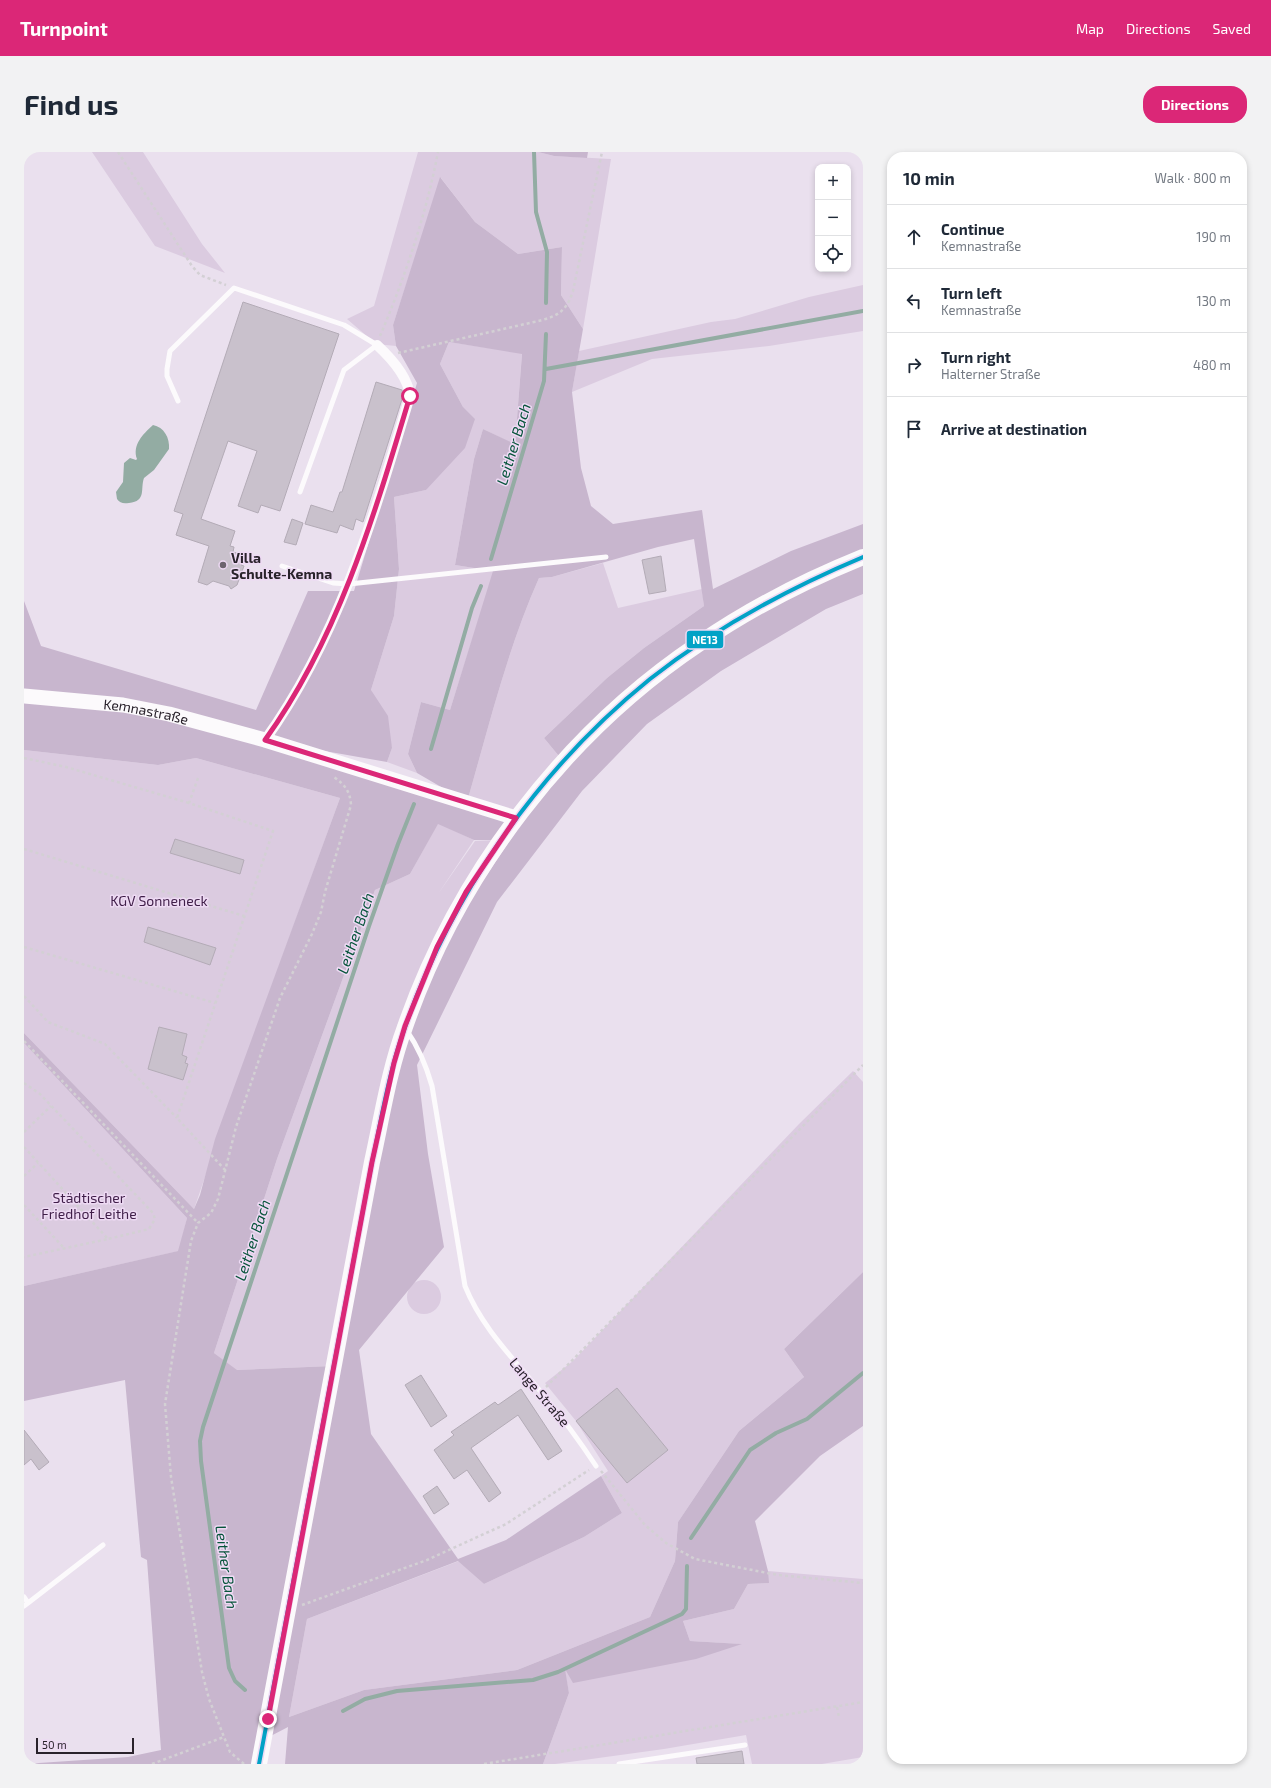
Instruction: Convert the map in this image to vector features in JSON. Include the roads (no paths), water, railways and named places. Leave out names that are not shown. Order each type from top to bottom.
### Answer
[{"type":"main road","points":[[259,1764],[372,1162],[394,1063],[405,1026],[437,947],[487,860],[516,818],[555,771],[618,707],[698,644],[767,601],[863,557]]},
{"type":"street","points":[[265,740],[307,673],[332,625],[349,584],[410,396],[409,385],[388,355],[377,345]]},
{"type":"street","name":"Kemnastraße","points":[[24,696],[123,705],[169,714],[265,740],[516,818]]},
{"type":"lane","points":[[178,401],[167,376],[170,351],[234,288],[344,325],[377,345],[344,370],[300,492]]},
{"type":"lane","points":[[282,566],[333,582],[349,584],[606,557]]},
{"type":"lane","name":"Lange Straße","points":[[405,1026],[420,1050],[432,1086],[465,1286],[474,1308],[485,1324],[566,1421],[596,1466]]},
{"type":"lane","points":[[24,1597],[26,1604],[103,1545]]},
{"type":"lane","points":[[619,1764],[745,1745]]},
{"type":"waterway","name":"Leither Bach","points":[[534,152],[536,212],[547,252],[546,303]]},
{"type":"waterway","points":[[546,369],[863,311]]},
{"type":"waterway","name":"Leither Bach","points":[[491,559],[544,381],[546,334]]},
{"type":"waterway","name":"Leither Bach","points":[[431,749],[472,608],[481,586]]},
{"type":"waterway","name":"Leither Bach","points":[[245,1690],[235,1681],[229,1668],[201,1461],[200,1441],[203,1427],[369,926],[414,804]]},
{"type":"waterway","points":[[691,1538],[750,1450],[776,1433],[807,1419],[863,1373]]},
{"type":"waterway","points":[[343,1711],[365,1699],[397,1691],[533,1680],[558,1672],[682,1614],[686,1609],[687,1566]]},
{"type":"place","name":"Villa Schulte-Kemna","points":[[223,565]]},
{"type":"park label","name":"KGV Sonneneck","points":[[159,900]]},
{"type":"park label","name":"Städtischer Friedhof Leithe","points":[[89,1206]]}]
